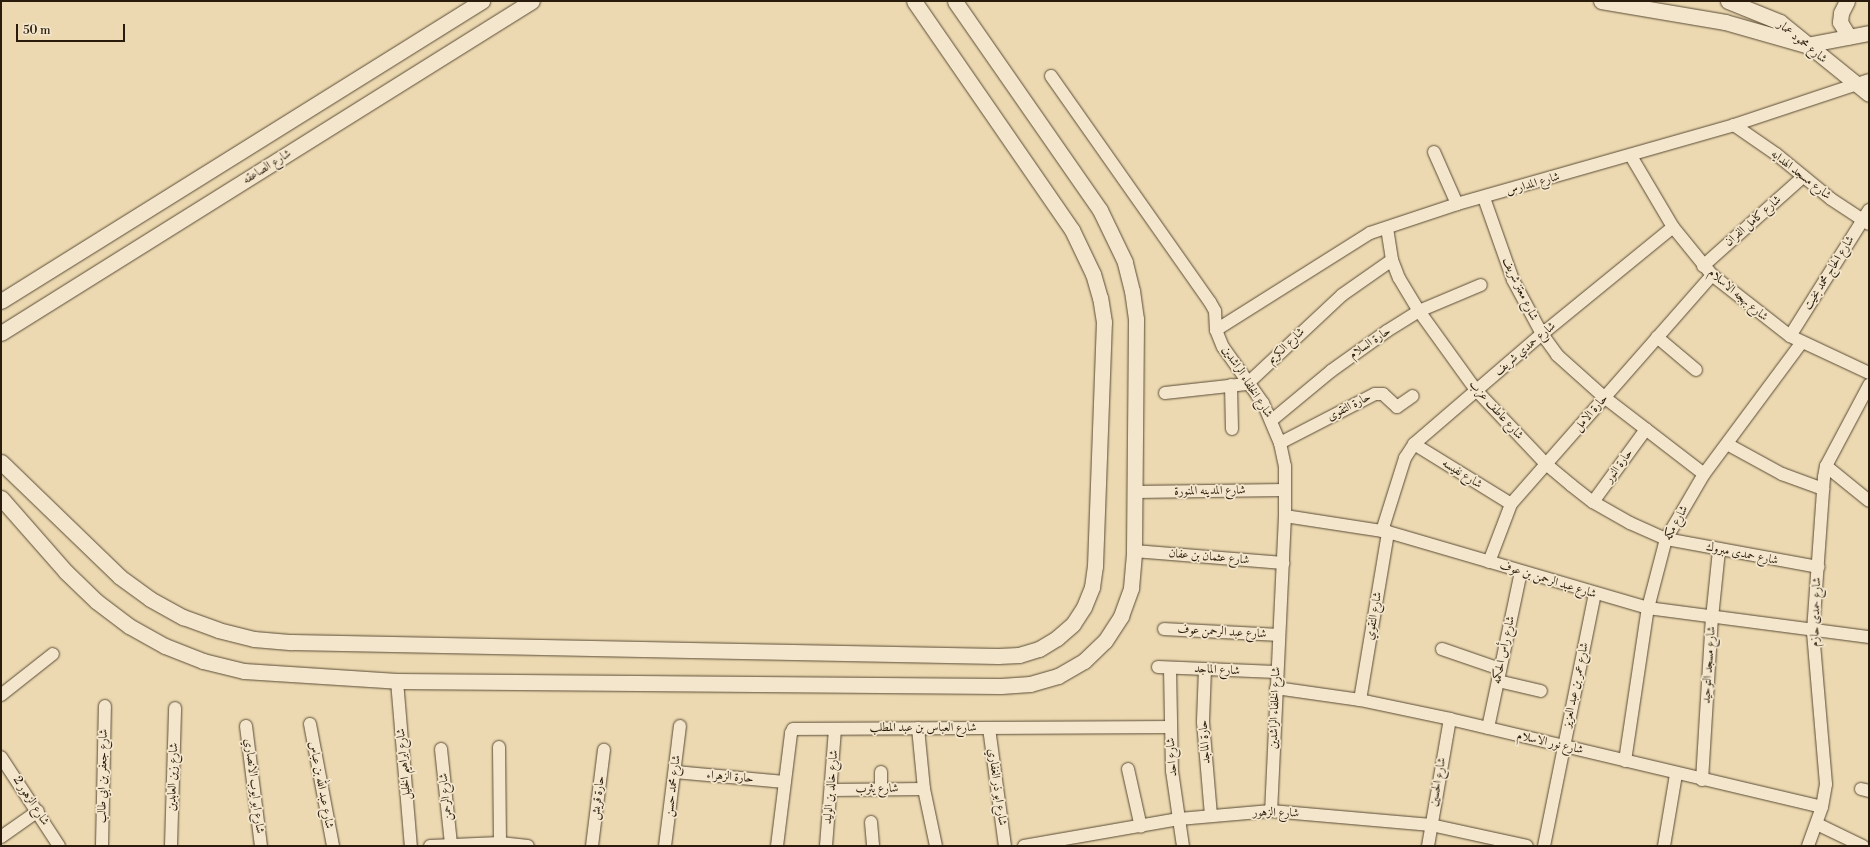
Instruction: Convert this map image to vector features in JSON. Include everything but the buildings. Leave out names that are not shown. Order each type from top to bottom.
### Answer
[{"type":"street","points":[[1,301],[482,1]]},
{"type":"street","name":"شارع الصاعقه","points":[[1,333],[532,1]]},
{"type":"street","points":[[1,462],[120,577],[150,599],[183,617],[211,628],[254,638],[307,642],[998,656],[1019,655],[1039,649],[1057,638],[1073,624],[1084,606],[1092,587],[1095,566],[1104,322],[1100,298],[1093,274],[1072,230],[914,1]]},
{"type":"street","points":[[1,498],[96,601],[128,626],[165,646],[204,661],[244,671],[398,681],[1030,684],[1058,676],[1084,661],[1105,641],[1121,616],[1131,588],[1134,551],[1136,319],[1125,262],[1114,236],[1088,192],[955,1]]},
{"type":"street","points":[[1601,1],[1726,22],[1806,45],[1869,33]]},
{"type":"street","name":"شارع محمود عمار","points":[[1728,1],[1780,22],[1806,45],[1862,82],[1869,94]]},
{"type":"street","points":[[1847,1],[1841,13],[1840,22],[1849,37]]},
{"type":"street","name":"شارع الخلفاء الراشدين","points":[[1051,76],[1210,302],[1216,316],[1216,330],[1223,347],[1272,420],[1280,443],[1285,490],[1284,563],[1276,672],[1271,811]]},
{"type":"street","name":"شارع المدارس","points":[[1216,330],[1363,236],[1458,204],[1631,156],[1734,125],[1862,82]]},
{"type":"street","name":"شارع مسجد الهدايه","points":[[1734,125],[1776,154],[1803,177],[1867,218]]},
{"type":"street","points":[[1434,152],[1458,204]]},
{"type":"street","name":"شارع بهجه الاسلام","points":[[1631,156],[1673,227],[1703,266],[1712,275],[1790,336],[1869,373]]},
{"type":"street","name":"شارع كامل الفران","points":[[1703,266],[1803,177]]},
{"type":"street","name":"شارع معتز شريف","points":[[1484,198],[1513,280],[1542,334],[1557,355],[1604,397],[1704,474]]},
{"type":"street","name":"شارع الحاج محمد بخيت","points":[[1790,336],[1867,218]]},
{"type":"street","name":"شارع حمدي شريف","points":[[1385,531],[1405,458],[1414,444],[1542,334],[1673,227]]},
{"type":"street","name":"شارع عاطف عزب","points":[[1387,228],[1392,260],[1399,278],[1419,311],[1476,390],[1546,464],[1592,502],[1630,523],[1666,539]]},
{"type":"street","name":"شارع الكريم","points":[[1247,384],[1342,295],[1392,260]]},
{"type":"street","name":"حارة الامل","points":[[1489,562],[1511,504],[1712,275]]},
{"type":"street","name":"حارة السلام","points":[[1272,420],[1358,350],[1419,311],[1481,285]]},
{"type":"street","points":[[1657,337],[1696,370]]},
{"type":"street","name":"شارع مكه","points":[[1625,761],[1648,608],[1666,539],[1704,474],[1802,342]]},
{"type":"street","points":[[1165,393],[1247,384]]},
{"type":"street","points":[[1230,385],[1232,429]]},
{"type":"street","name":"شارع حمدى حازم","points":[[1808,846],[1822,807],[1826,784],[1813,631],[1823,488],[1826,466],[1869,385]]},
{"type":"street","name":"حارة التقوى","points":[[1280,443],[1376,394],[1383,394],[1397,407],[1412,396]]},
{"type":"street","name":"حارة النور","points":[[1592,502],[1646,429]]},
{"type":"street","name":"شارع نفيسه","points":[[1414,444],[1511,504]]},
{"type":"street","points":[[1727,444],[1782,474],[1823,488]]},
{"type":"street","points":[[1826,466],[1869,501]]},
{"type":"street","name":"شارع المدينه المنورة","points":[[1135,492],[1285,490]]},
{"type":"street","name":"شارع عبد الرحمن بن عوف","points":[[1285,516],[1385,531],[1595,594],[1648,608],[1712,618],[1869,638]]},
{"type":"street","name":"شارع التقوي","points":[[1360,700],[1385,531]]},
{"type":"street","name":"شارع حمدى مبروك","points":[[1666,539],[1719,550],[1818,567]]},
{"type":"street","name":"شارع مسجد التوحيد","points":[[1702,780],[1712,618],[1719,550]]},
{"type":"street","name":"شارع عثمان بن عفان","points":[[1134,551],[1284,563]]},
{"type":"street","name":"شارع رأس الحكمه","points":[[1488,728],[1521,572]]},
{"type":"street","name":"شارع عمر بن عبد العزيز","points":[[1544,846],[1563,746],[1595,594]]},
{"type":"street","name":"شارع عبد الرحمن عوف","points":[[1164,629],[1279,635]]},
{"type":"street","points":[[1442,649],[1499,675],[1541,691]]},
{"type":"street","points":[[1,695],[53,654]]},
{"type":"street","name":"شارع الماجد","points":[[1158,667],[1276,672]]},
{"type":"street","name":"شارع احد","points":[[1170,668],[1172,771],[1183,846]]},
{"type":"street","name":"حارة الماجد","points":[[1205,669],[1203,722],[1211,815]]},
{"type":"street","name":"شارع ابراهيم الخليل","points":[[398,681],[411,846]]},
{"type":"street","name":"شارع نور الاسلام","points":[[1276,688],[1360,700],[1450,719],[1676,774],[1822,807]]},
{"type":"street","name":"شارع جعفر بن ابي طالب","points":[[102,846],[105,706]]},
{"type":"street","name":"شارع زين العابدين","points":[[171,846],[176,708]]},
{"type":"street","name":"شارع الحسين","points":[[1428,846],[1450,719]]},
{"type":"street","name":"شارع عبد الله بن عباس","points":[[310,724],[333,846]]},
{"type":"street","name":"شارع ابو ايوب الانصاري","points":[[246,726],[261,846]]},
{"type":"street","name":"شارع محمد حسن","points":[[665,846],[680,726]]},
{"type":"street","name":"شارع العباس بن عبد المطلب","points":[[777,846],[792,731],[918,728],[1170,727]]},
{"type":"street","points":[[918,728],[924,789],[936,846]]},
{"type":"street","name":"شارع ابو ذر الغفاري","points":[[989,728],[1005,846]]},
{"type":"street","name":"شارع خالد بن الوليد","points":[[826,846],[835,729]]},
{"type":"street","points":[[500,746],[500,843]]},
{"type":"street","name":"شارع الرحمن","points":[[441,749],[444,845]]},
{"type":"street","name":"حارة قريش","points":[[592,846],[604,750]]},
{"type":"street","name":"شارع الزهور 2","points":[[1,756],[60,846]]},
{"type":"street","points":[[1128,769],[1141,828]]},
{"type":"street","name":"حارة الزهراء","points":[[675,772],[785,782]]},
{"type":"street","points":[[881,772],[881,789]]},
{"type":"street","points":[[1664,846],[1676,774]]},
{"type":"street","name":"شارع يثرب","points":[[831,790],[924,789]]},
{"type":"street","points":[[1,837],[38,811]]},
{"type":"street","name":"شارع الزهور","points":[[1024,846],[1087,840],[1179,819],[1211,815],[1271,811],[1431,825],[1527,846]]},
{"type":"street","points":[[871,822],[873,846]]},
{"type":"street","points":[[1817,824],[1863,846]]},
{"type":"street","points":[[430,846],[500,843],[528,846]]}]
